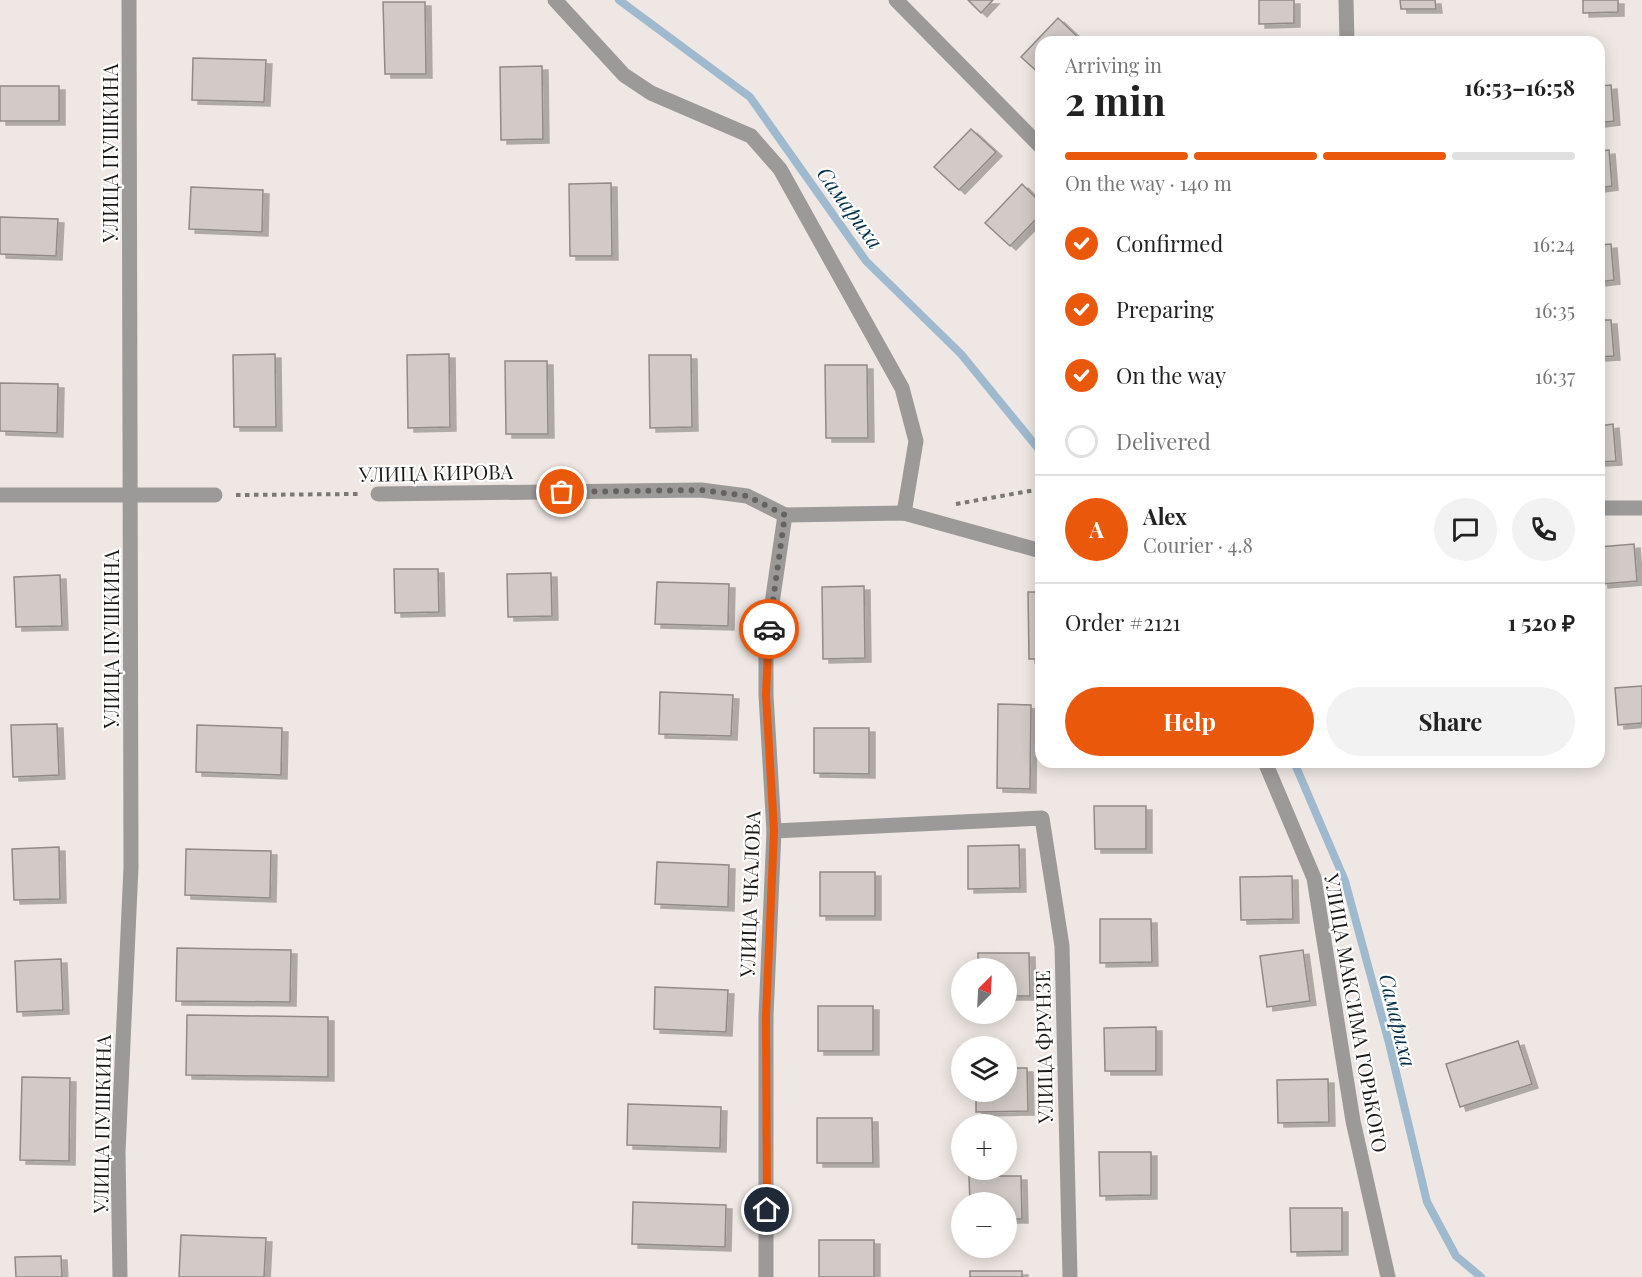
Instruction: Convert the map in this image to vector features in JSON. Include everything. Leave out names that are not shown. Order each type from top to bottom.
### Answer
[{"type":"street","name":"УЛИЦА ПУШКИНА","points":[[120,1277],[118,1152],[131,867],[129,0]]},
{"type":"street","points":[[555,0],[624,75],[651,93],[751,136],[780,169],[902,388],[916,441],[904,513],[1035,549]]},
{"type":"street","points":[[896,0],[1035,141]]},
{"type":"street","points":[[1346,0],[1347,36]]},
{"type":"street","name":"УЛИЦА КИРОВА","points":[[378,494],[701,490],[747,496],[785,515],[904,513]]},
{"type":"street","points":[[0,495],[215,495]]},
{"type":"street","points":[[1605,508],[1642,508]]},
{"type":"street","name":"УЛИЦА ЧКАЛОВА","points":[[766,1277],[766,1016],[774,831],[766,695],[766,644],[785,515]]},
{"type":"street","name":"УЛИЦА МАКСИМА ГОРЬКОГО","points":[[1268,768],[1314,878],[1353,1121],[1388,1277]]},
{"type":"street","name":"УЛИЦА ФРУНЗЕ","points":[[774,831],[1042,818],[1062,946],[1070,1277]]},
{"type":"path","points":[[950,505],[1035,490]]},
{"type":"path","name":"УЛИЦА КИРОВА","points":[[215,495],[378,494]]},
{"type":"building","points":[[968,0],[993,0],[981,13]]},
{"type":"building","points":[[1259,0],[1294,0],[1294,23],[1259,24]]},
{"type":"building","points":[[1400,0],[1435,0],[1436,9],[1401,9]]},
{"type":"building","points":[[1583,0],[1618,0],[1618,12],[1583,13]]},
{"type":"building","points":[[383,2],[425,2],[426,74],[385,74]]},
{"type":"building","points":[[1058,18],[1077,36],[1041,36]]},
{"type":"building","points":[[1035,42],[1035,70],[1021,57]]},
{"type":"building","points":[[193,58],[266,60],[264,102],[192,100]]},
{"type":"building","points":[[542,66],[543,139],[501,140],[500,67]]},
{"type":"building","points":[[1611,85],[1614,121],[1605,122],[1605,86]]},
{"type":"building","points":[[0,86],[59,86],[59,121],[0,121]]},
{"type":"building","points":[[971,129],[996,152],[959,190],[934,167]]},
{"type":"building","points":[[1605,150],[1609,150],[1612,186],[1605,187]]},
{"type":"building","points":[[611,183],[612,256],[570,256],[569,184]]},
{"type":"building","points":[[1022,184],[1035,197],[1035,220],[1010,246],[985,223]]},
{"type":"building","points":[[191,187],[263,190],[262,232],[189,229]]},
{"type":"building","points":[[0,217],[58,219],[56,256],[0,254]]},
{"type":"building","points":[[1605,244],[1611,244],[1614,280],[1605,281]]},
{"type":"building","points":[[1605,320],[1611,320],[1614,356],[1605,357]]},
{"type":"building","points":[[275,354],[276,427],[234,427],[233,355]]},
{"type":"building","points":[[449,354],[450,427],[408,428],[407,355]]},
{"type":"building","points":[[649,355],[691,355],[692,427],[650,428]]},
{"type":"building","points":[[505,361],[547,361],[548,434],[506,434]]},
{"type":"building","points":[[825,365],[867,365],[868,438],[826,438]]},
{"type":"building","points":[[0,383],[58,384],[57,433],[0,431]]},
{"type":"building","points":[[1613,424],[1616,461],[1605,462],[1605,425]]},
{"type":"building","points":[[1634,544],[1637,581],[1605,584],[1605,546]]},
{"type":"building","points":[[394,569],[438,569],[439,612],[395,613]]},
{"type":"building","points":[[551,573],[552,616],[508,617],[507,574]]},
{"type":"building","points":[[60,575],[62,626],[16,627],[14,577]]},
{"type":"building","points":[[657,582],[729,584],[728,626],[655,624]]},
{"type":"building","points":[[864,586],[865,658],[823,659],[822,587]]},
{"type":"building","points":[[1028,592],[1035,592],[1035,659],[1029,659]]},
{"type":"building","points":[[1642,686],[1642,723],[1618,725],[1615,688]]},
{"type":"building","points":[[660,692],[733,695],[731,736],[659,734]]},
{"type":"building","points":[[998,704],[1031,705],[1030,789],[997,788]]},
{"type":"building","points":[[57,724],[59,775],[13,777],[11,725]]},
{"type":"building","points":[[197,725],[282,728],[281,775],[196,772]]},
{"type":"building","points":[[814,728],[869,728],[869,774],[814,773]]},
{"type":"building","points":[[1094,806],[1146,806],[1146,849],[1095,849]]},
{"type":"building","points":[[1019,845],[1020,888],[968,889],[968,846]]},
{"type":"building","points":[[59,847],[60,899],[14,900],[12,849]]},
{"type":"building","points":[[186,849],[271,851],[270,898],[185,895]]},
{"type":"building","points":[[657,862],[729,865],[728,907],[655,904]]},
{"type":"building","points":[[820,872],[875,872],[875,916],[820,916]]},
{"type":"building","points":[[1292,876],[1293,919],[1241,920],[1240,877]]},
{"type":"building","points":[[1100,919],[1151,919],[1152,962],[1100,963]]},
{"type":"building","points":[[177,948],[291,950],[290,1002],[176,1001]]},
{"type":"building","points":[[1303,950],[1310,1001],[1267,1007],[1260,956]]},
{"type":"building","points":[[978,953],[1029,953],[1030,996],[1017,996],[1017,958],[978,958]]},
{"type":"building","points":[[61,959],[63,1010],[17,1012],[15,961]]},
{"type":"building","points":[[655,987],[728,990],[726,1032],[654,1029]]},
{"type":"building","points":[[818,1006],[873,1006],[873,1051],[818,1051]]},
{"type":"building","points":[[187,1015],[328,1017],[328,1077],[186,1075]]},
{"type":"building","points":[[1156,1027],[1156,1071],[1105,1071],[1104,1028]]},
{"type":"building","points":[[1518,1041],[1532,1084],[1460,1107],[1446,1064]]},
{"type":"building","points":[[1017,1068],[1027,1068],[1028,1111],[976,1112],[976,1102],[1017,1102]]},
{"type":"building","points":[[22,1077],[70,1078],[69,1161],[20,1160]]},
{"type":"building","points":[[1328,1079],[1329,1122],[1278,1123],[1277,1080]]},
{"type":"building","points":[[628,1104],[721,1107],[720,1148],[627,1145]]},
{"type":"building","points":[[817,1118],[872,1118],[873,1163],[817,1163]]},
{"type":"building","points":[[1099,1152],[1151,1152],[1151,1195],[1100,1196]]},
{"type":"building","points":[[1017,1176],[1021,1176],[1022,1219],[1017,1219],[1017,1192],[970,1192],[969,1180],[1017,1180]]},
{"type":"building","points":[[633,1202],[726,1205],[725,1247],[632,1244]]},
{"type":"building","points":[[1290,1208],[1342,1208],[1342,1251],[1291,1252]]},
{"type":"building","points":[[181,1235],[266,1238],[264,1277],[179,1277]]},
{"type":"building","points":[[819,1240],[874,1240],[874,1277],[819,1277]]},
{"type":"building","points":[[61,1256],[62,1277],[16,1277],[15,1257]]},
{"type":"building","points":[[970,1271],[1022,1271],[1022,1277],[970,1277]]},
{"type":"waterway","name":"Самариха","points":[[619,0],[750,97],[866,261],[961,354],[1035,445]]},
{"type":"waterway","name":"Самариха","points":[[1297,768],[1345,881],[1389,1043],[1427,1202],[1456,1256],[1481,1277]]},
{"type":"way so far","points":[[562,492],[701,490],[747,496],[785,515],[769,629]]},
{"type":"route","points":[[767,1210],[766,1016],[774,831],[766,695],[766,644],[769,629]]}]
